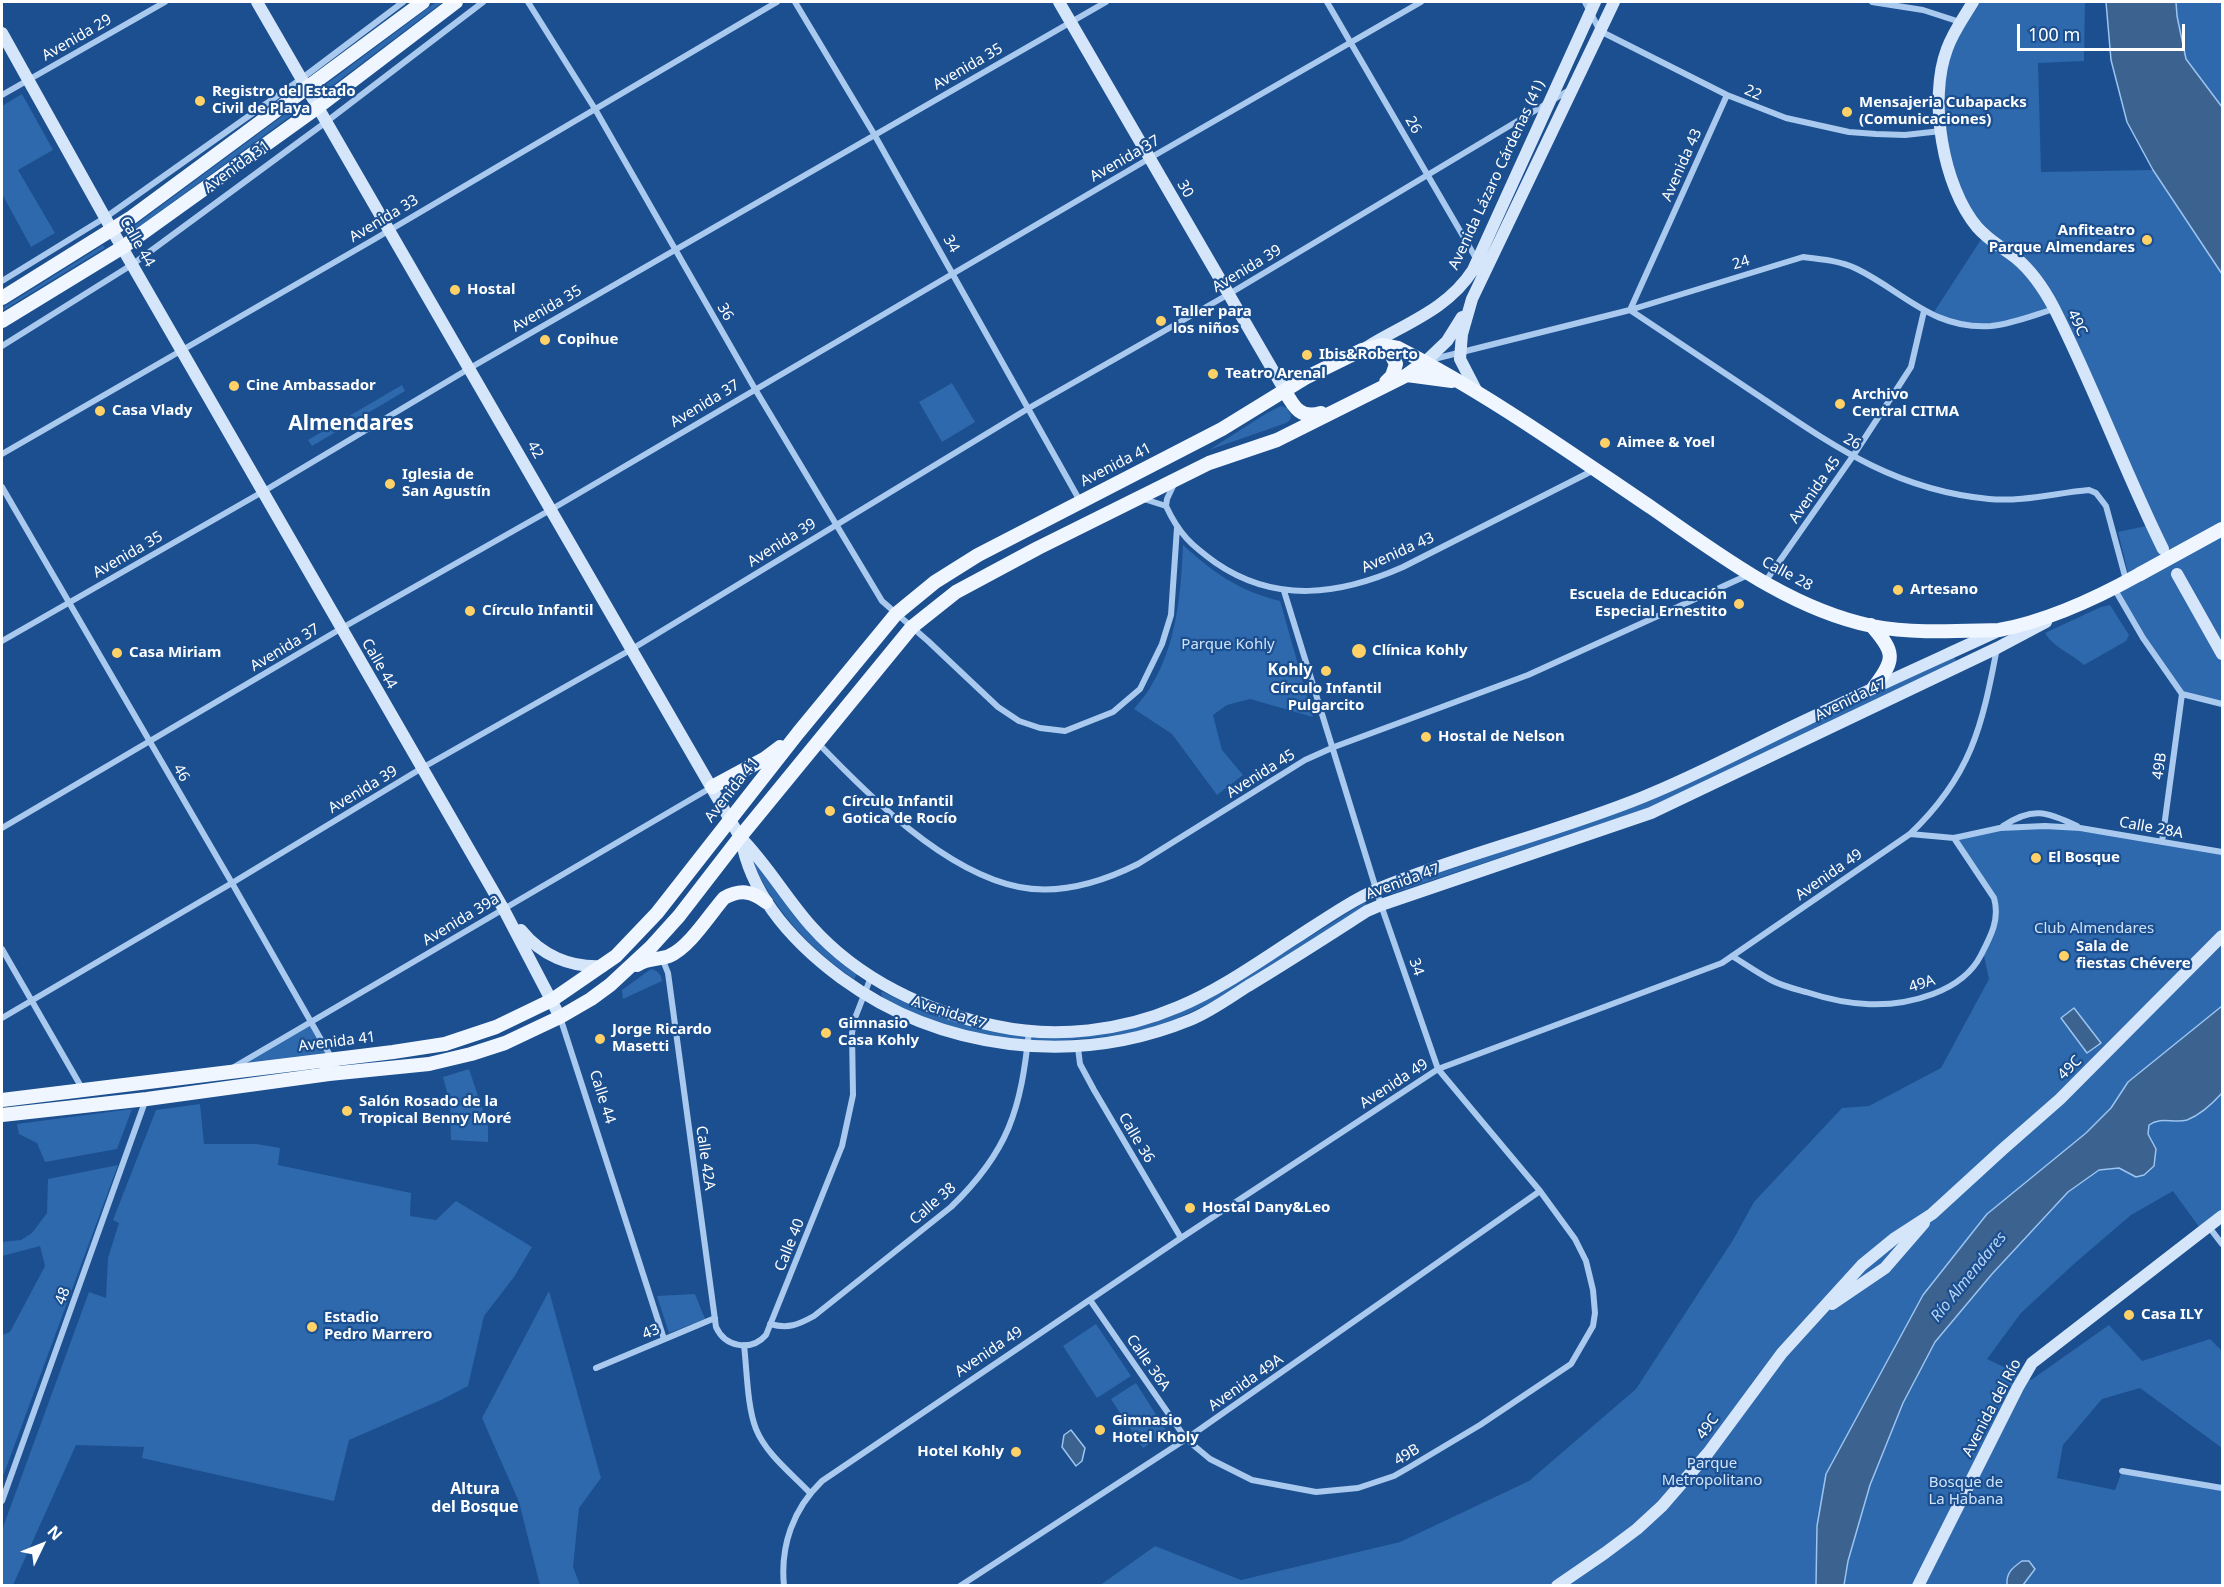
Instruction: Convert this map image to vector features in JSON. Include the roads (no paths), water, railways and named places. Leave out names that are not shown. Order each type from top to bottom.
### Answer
[{"type":"main road","name":"42","points":[[257,2],[741,837]]},
{"type":"main road","name":"Avenida 31","points":[[2,298],[423,2]]},
{"type":"main road","name":"Avenida 31","points":[[2,321],[123,247],[318,107],[456,2]]},
{"type":"main road","name":"30","points":[[1059,2],[1285,391]]},
{"type":"main road","name":"Avenida Lázaro Cárdenas (41)","points":[[1407,375],[1447,341],[1470,304],[1614,2]]},
{"type":"main road","points":[[1942,131],[1939,100],[1943,64],[1960,23],[1973,2]]},
{"type":"main road","name":"Avenida Lázaro Cárdenas (41)","points":[[1368,348],[1424,315],[1455,293],[1473,270],[1590,5]]},
{"type":"main road","name":"Calle 44","points":[[2,33],[109,224],[503,908],[560,1017]]},
{"type":"main road","name":"49C","points":[[1942,131],[1953,182],[1967,214],[1992,241],[2015,257],[2036,277],[2054,309],[2163,549]]},
{"type":"main road","name":"Avenida Lázaro Cárdenas (41)","points":[[1470,304],[1463,328],[1460,359],[1476,390]]},
{"type":"main road","points":[[1368,348],[1390,345],[1425,362]]},
{"type":"main road","points":[[1368,348],[1390,352],[1396,364],[1392,376],[1382,386]]},
{"type":"main road","name":"Avenida 41","points":[[2,1100],[393,1053],[445,1044],[496,1027],[552,1000],[604,966],[657,913],[798,733],[896,614],[935,582],[978,555],[1222,429],[1305,378],[1368,348]]},
{"type":"main road","name":"Calle 28","points":[[1425,362],[1476,390],[1764,583],[1819,609],[1871,625],[1907,631],[2013,628],[2073,607],[2120,585],[2223,529]]},
{"type":"main road","name":"Avenida 41","points":[[2,1115],[429,1064],[505,1043],[560,1017],[591,999],[626,972],[679,916],[912,627],[956,592],[1038,548],[1209,463],[1277,440],[1407,375]]},
{"type":"main road","name":"Calle 28","points":[[1407,375],[1462,382]]},
{"type":"main road","points":[[1285,391],[1294,407],[1307,416],[1335,410]]},
{"type":"main road","points":[[2177,574],[2223,654]]},
{"type":"main road","name":"Avenida 47","points":[[741,837],[748,869],[766,902],[811,952],[831,970],[864,993],[903,1014],[947,1031],[1028,1047],[1078,1048],[1149,1033],[1191,1020],[1261,979],[1367,911],[1651,813],[1997,648],[2073,607]]},
{"type":"main road","points":[[1871,625],[1884,640],[1890,655],[1889,667],[1874,687]]},
{"type":"main road","name":"Avenida 47","points":[[741,837],[754,850],[813,928],[850,962],[909,998],[944,1012],[996,1026],[1057,1032],[1102,1028],[1132,1022],[1179,1007],[1204,995],[1361,896],[1409,876],[1646,796],[1999,630]]},
{"type":"main road","points":[[712,787],[764,759],[798,733]]},
{"type":"main road","points":[[1778,734],[1784,749]]},
{"type":"main road","points":[[1567,824],[1573,839]]},
{"type":"main road","points":[[626,972],[644,960],[670,956],[681,948],[724,898],[734,892],[754,894],[766,902]]},
{"type":"main road","points":[[503,908],[529,940],[545,951],[566,963],[604,966]]},
{"type":"main road","name":"49C","points":[[1814,1317],[1885,1268],[1932,1214],[2060,1100],[2223,936]]},
{"type":"main road","name":"49C","points":[[1557,1586],[1637,1529],[1662,1506],[1708,1453],[1775,1362],[1862,1265],[1896,1238],[1932,1214]]},
{"type":"main road","name":"Avenida del Río","points":[[1918,1586],[2018,1387],[2032,1364],[2223,1216]]},
{"type":"street","name":"Avenida 29","points":[[2,95],[165,2]]},
{"type":"street","name":"Avenida 31","points":[[304,84],[403,2]]},
{"type":"street","name":"Avenida 31","points":[[2,346],[133,264],[326,122],[483,2]]},
{"type":"street","name":"36","points":[[528,2],[594,109],[755,388],[882,601],[912,627]]},
{"type":"street","name":"Avenida 33","points":[[2,454],[777,2]]},
{"type":"street","name":"34","points":[[795,2],[954,274],[1080,502]]},
{"type":"street","name":"Avenida 35","points":[[2,641],[264,491],[470,368],[874,134],[1106,2]]},
{"type":"street","name":"26","points":[[1327,2],[1478,261]]},
{"type":"street","name":"Avenida 37","points":[[2,828],[342,628],[552,509],[755,388],[1421,2]]},
{"type":"street","points":[[1872,2],[1923,10],[1960,23]]},
{"type":"street","points":[[1590,5],[1600,31]]},
{"type":"street","name":"22","points":[[1600,31],[1727,95],[1786,118],[1849,132],[1905,135],[1942,131]]},
{"type":"street","name":"Avenida 39","points":[[2,1017],[232,884],[422,768],[632,649],[1029,408],[1229,294],[1573,88]]},
{"type":"street","name":"Avenida 43","points":[[1630,310],[1727,95]]},
{"type":"street","name":"Avenida 31","points":[[2,281],[109,224]]},
{"type":"street","name":"24","points":[[1425,362],[1460,351],[1630,310],[1803,256],[1829,260],[1857,269],[1924,311],[1946,321],[1970,326],[1992,326],[2054,309]]},
{"type":"street","name":"26","points":[[1630,310],[1831,444],[1880,471],[1955,494],[2017,500],[2089,490],[2096,493],[2106,506],[2120,585]]},
{"type":"street","name":"Avenida 45","points":[[1764,583],[1853,456],[1911,366],[1924,311]]},
{"type":"street","name":"Avenida 43","points":[[1166,506],[1177,528],[1202,553],[1227,570],[1252,583],[1284,591],[1316,591],[1337,589],[1376,579],[1595,470]]},
{"type":"street","points":[[1140,498],[1166,506],[1175,481]]},
{"type":"street","name":"46","points":[[2,487],[340,1073]]},
{"type":"street","points":[[912,627],[998,707],[1019,721],[1040,728],[1065,731],[1089,723],[1113,712],[1140,689],[1162,644],[1171,615],[1177,528]]},
{"type":"street","name":"Avenida 45","points":[[817,742],[873,797],[923,839],[961,865],[998,881],[1019,887],[1042,889],[1096,881],[1138,864],[1305,760],[1334,747],[1528,675],[1750,573]]},
{"type":"street","points":[[2120,585],[2144,638],[2182,694],[2223,704]]},
{"type":"street","name":"34","points":[[1284,591],[1377,890],[1438,1069],[1539,1191],[1575,1239],[1586,1261],[1593,1290],[1595,1312]]},
{"type":"street","name":"Avenida 49","points":[[784,1586],[787,1538],[790,1528],[810,1493],[835,1471],[1181,1238],[1438,1069],[1711,967],[1732,956],[1910,834],[1935,807],[1965,765],[1977,738],[1986,707],[1997,648]]},
{"type":"street","name":"49B","points":[[2162,842],[2182,694]]},
{"type":"street","name":"Avenida 39a","points":[[223,1073],[712,787]]},
{"type":"street","name":"Calle 28A","points":[[2000,828],[2019,816],[2037,813],[2059,818],[2080,828]]},
{"type":"street","name":"Calle 28A","points":[[1910,834],[1954,838],[2018,826],[2080,828],[2221,853]]},
{"type":"street","name":"49A","points":[[1732,956],[1781,984],[1853,1005],[1895,1004],[1921,999],[1947,989],[1970,973],[1997,921],[1994,898],[1954,838]]},
{"type":"street","points":[[2,949],[83,1090]]},
{"type":"street","name":"Calle 42A","points":[[661,957],[668,973],[716,1327],[723,1337],[736,1345],[744,1346]]},
{"type":"street","name":"Calle 40","points":[[744,1346],[762,1339],[770,1324],[842,1146],[853,1095],[852,1033],[871,976]]},
{"type":"street","name":"Calle 44","points":[[560,1017],[664,1340]]},
{"type":"street","name":"Calle 38","points":[[770,1324],[786,1328],[803,1323],[814,1316],[943,1213],[970,1188],[1003,1143],[1013,1120],[1028,1047],[1029,1031]]},
{"type":"street","name":"Calle 36","points":[[1078,1048],[1080,1064],[1094,1090],[1181,1238]]},
{"type":"street","name":"48","points":[[2,1501],[147,1099]]},
{"type":"street","name":"Avenida 49A","points":[[960,1586],[1186,1439],[1539,1191]]},
{"type":"street","points":[[2208,1226],[2223,1244]]},
{"type":"street","name":"Calle 36A","points":[[1090,1300],[1186,1439]]},
{"type":"street","name":"49B","points":[[1186,1439],[1210,1459],[1252,1480],[1317,1492],[1358,1488],[1394,1476],[1408,1468],[1479,1425],[1571,1364],[1593,1326],[1595,1312]]},
{"type":"street","name":"43","points":[[596,1368],[715,1318]]},
{"type":"street","points":[[744,1346],[752,1416],[756,1430],[779,1461],[810,1493]]},
{"type":"street","points":[[2122,1471],[2223,1488]]},
{"type":"water","points":[[2106,2],[2176,2],[2186,59],[2222,107],[2222,274],[2153,170],[2127,122],[2111,60]]},
{"type":"water","name":"Río Almendares","points":[[2222,1006],[2222,1093],[2197,1115],[2187,1120],[2158,1121],[2149,1125],[2148,1134],[2156,1149],[2154,1166],[2144,1175],[2136,1177],[2119,1168],[2099,1170],[2068,1192],[1992,1274],[1935,1342],[1903,1403],[1870,1485],[1848,1561],[1844,1585],[1816,1585],[1817,1526],[1826,1474],[1923,1295],[1987,1214],[2086,1133],[2111,1108],[2128,1082]]},
{"type":"water","points":[[2074,1008],[2101,1043],[2087,1053],[2061,1018]]},
{"type":"water","points":[[1071,1430],[1085,1448],[1082,1461],[1076,1466],[1062,1447],[1064,1435]]},
{"type":"water","points":[[2022,1561],[2029,1561],[2035,1569],[2023,1585],[2007,1585],[2010,1571]]},
{"type":"place","name":"Registro del Estado Civil de Playa","points":[[200,101]]},
{"type":"place","name":"Mensajeria Cubapacks (Comunicaciones)","points":[[1847,112]]},
{"type":"place","name":"Anfiteatro Parque Almendares","points":[[2147,240]]},
{"type":"place","name":"Hostal","points":[[455,290]]},
{"type":"place","name":"Taller para los niños","points":[[1161,321]]},
{"type":"place","name":"Copihue","points":[[545,340]]},
{"type":"place","name":"Ibis&Roberto","points":[[1307,355]]},
{"type":"place","name":"Teatro Arenal","points":[[1213,374]]},
{"type":"place","name":"Cine Ambassador","points":[[234,386]]},
{"type":"place","name":"Archivo Central CITMA","points":[[1840,404]]},
{"type":"place","name":"Casa Vlady","points":[[100,411]]},
{"type":"place","name":"Aimee & Yoel","points":[[1605,443]]},
{"type":"place","name":"Iglesia de San Agustín","points":[[390,484]]},
{"type":"place","name":"Artesano","points":[[1898,590]]},
{"type":"place","name":"Escuela de Educación Especial Ernestito","points":[[1739,604]]},
{"type":"place","name":"Círculo Infantil","points":[[470,611]]},
{"type":"place","name":"Clínica Kohly","points":[[1359,651]]},
{"type":"place","name":"Casa Miriam","points":[[117,653]]},
{"type":"place","name":"Círculo Infantil Pulgarcito","points":[[1326,671]]},
{"type":"place","name":"Hostal de Nelson","points":[[1426,737]]},
{"type":"place","name":"Círculo Infantil Gotica de Rocío","points":[[830,811]]},
{"type":"place","name":"El Bosque","points":[[2036,858]]},
{"type":"place","name":"Sala de fiestas Chévere","points":[[2064,956]]},
{"type":"place","name":"Gimnasio Casa Kohly","points":[[826,1033]]},
{"type":"place","name":"Jorge Ricardo Masetti","points":[[600,1039]]},
{"type":"place","name":"Salón Rosado de la Tropical Benny Moré","points":[[347,1111]]},
{"type":"place","name":"Hostal Dany&Leo","points":[[1190,1208]]},
{"type":"place","name":"Casa ILY","points":[[2129,1315]]},
{"type":"place","name":"Estadio Pedro Marrero","points":[[312,1327]]},
{"type":"place","name":"Gimnasio Hotel Kholy","points":[[1100,1430]]},
{"type":"place","name":"Hotel Kohly","points":[[1016,1452]]},
{"type":"district","name":"Almendares","points":[[351,424]]},
{"type":"district","name":"Kohly","points":[[1290,670]]},
{"type":"district","name":"Altura del Bosque","points":[[475,1498]]},
{"type":"park label","name":"Parque Kohly","points":[[1228,645]]},
{"type":"park label","name":"Club Almendares","points":[[2094,929]]},
{"type":"park label","name":"Parque Metropolitano","points":[[1712,1472]]},
{"type":"park label","name":"Bosque de La Habana","points":[[1966,1492]]}]
